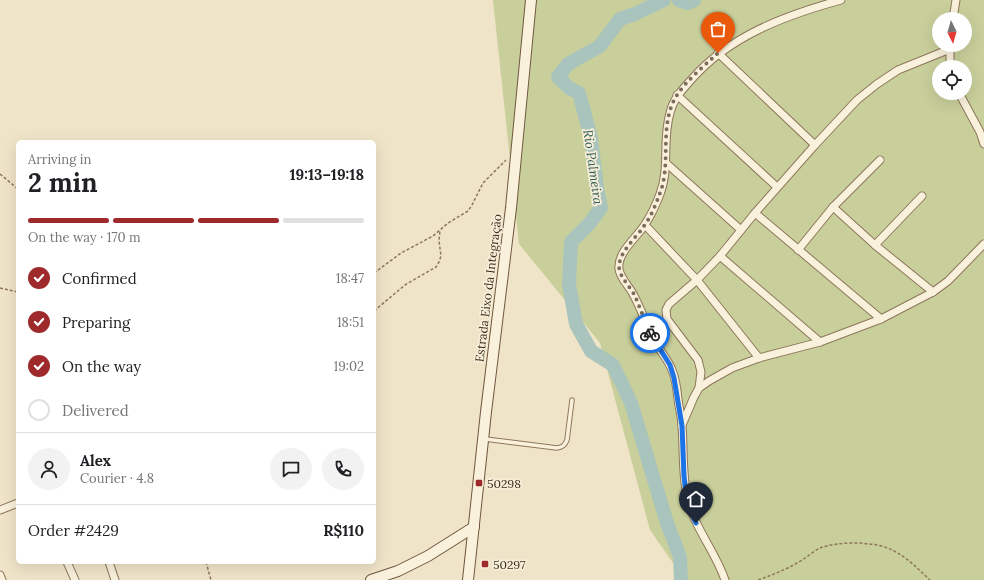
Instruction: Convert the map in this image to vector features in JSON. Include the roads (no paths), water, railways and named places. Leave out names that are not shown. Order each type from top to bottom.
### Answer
[{"type":"main road","name":"Estrada Eixo da Integração","points":[[468,580],[532,0]]},
{"type":"main road","points":[[370,580],[398,571],[428,556],[474,527]]},
{"type":"street","points":[[725,580],[716,558],[690,511],[684,476],[682,426],[672,370],[655,342],[634,295],[621,275],[619,262],[622,255],[645,225],[660,194],[665,179],[665,145],[667,128],[670,112],[677,95],[718,53],[741,39],[768,25],[795,14],[841,0]]},
{"type":"street","points":[[954,12],[956,0]]},
{"type":"street","points":[[682,426],[699,388],[702,372],[698,360],[670,324],[665,315],[669,304],[697,280],[720,256],[755,213],[857,100],[898,70],[939,52]]},
{"type":"street","points":[[718,53],[815,145]]},
{"type":"street","points":[[677,95],[777,188]]},
{"type":"street","points":[[963,100],[980,132],[984,144]]},
{"type":"street","points":[[798,250],[833,208],[880,160]]},
{"type":"street","points":[[666,163],[741,230]]},
{"type":"street","points":[[875,245],[922,196]]},
{"type":"street","points":[[833,208],[875,245],[933,292]]},
{"type":"street","points":[[755,213],[881,319]]},
{"type":"street","points":[[645,225],[697,280],[759,358]]},
{"type":"street","points":[[699,388],[721,374],[759,358],[820,342],[881,319],[933,292],[948,281],[984,244]]},
{"type":"street","points":[[720,256],[820,342]]},
{"type":"street","points":[[0,510],[16,504]]},
{"type":"street","points":[[68,564],[75,580]]},
{"type":"street","points":[[110,564],[115,580]]},
{"type":"street","points":[[0,575],[2,580]]},
{"type":"lane","points":[[483,439],[557,448],[562,447],[567,440],[572,400]]},
{"type":"waterway","name":"Rio Palmeira","points":[[664,0],[635,14],[620,19],[600,46],[568,64],[558,77],[569,88],[579,93],[591,138],[601,208],[589,224],[571,242],[569,284],[576,324],[591,351],[613,365],[631,403],[667,523],[680,557],[681,580]]},
{"type":"waterway","name":"Rio Palmeira","points":[[679,0],[688,3],[694,0]]},
{"type":"place","name":"50298","points":[[479,483]]},
{"type":"place","name":"50297","points":[[485,564]]}]
